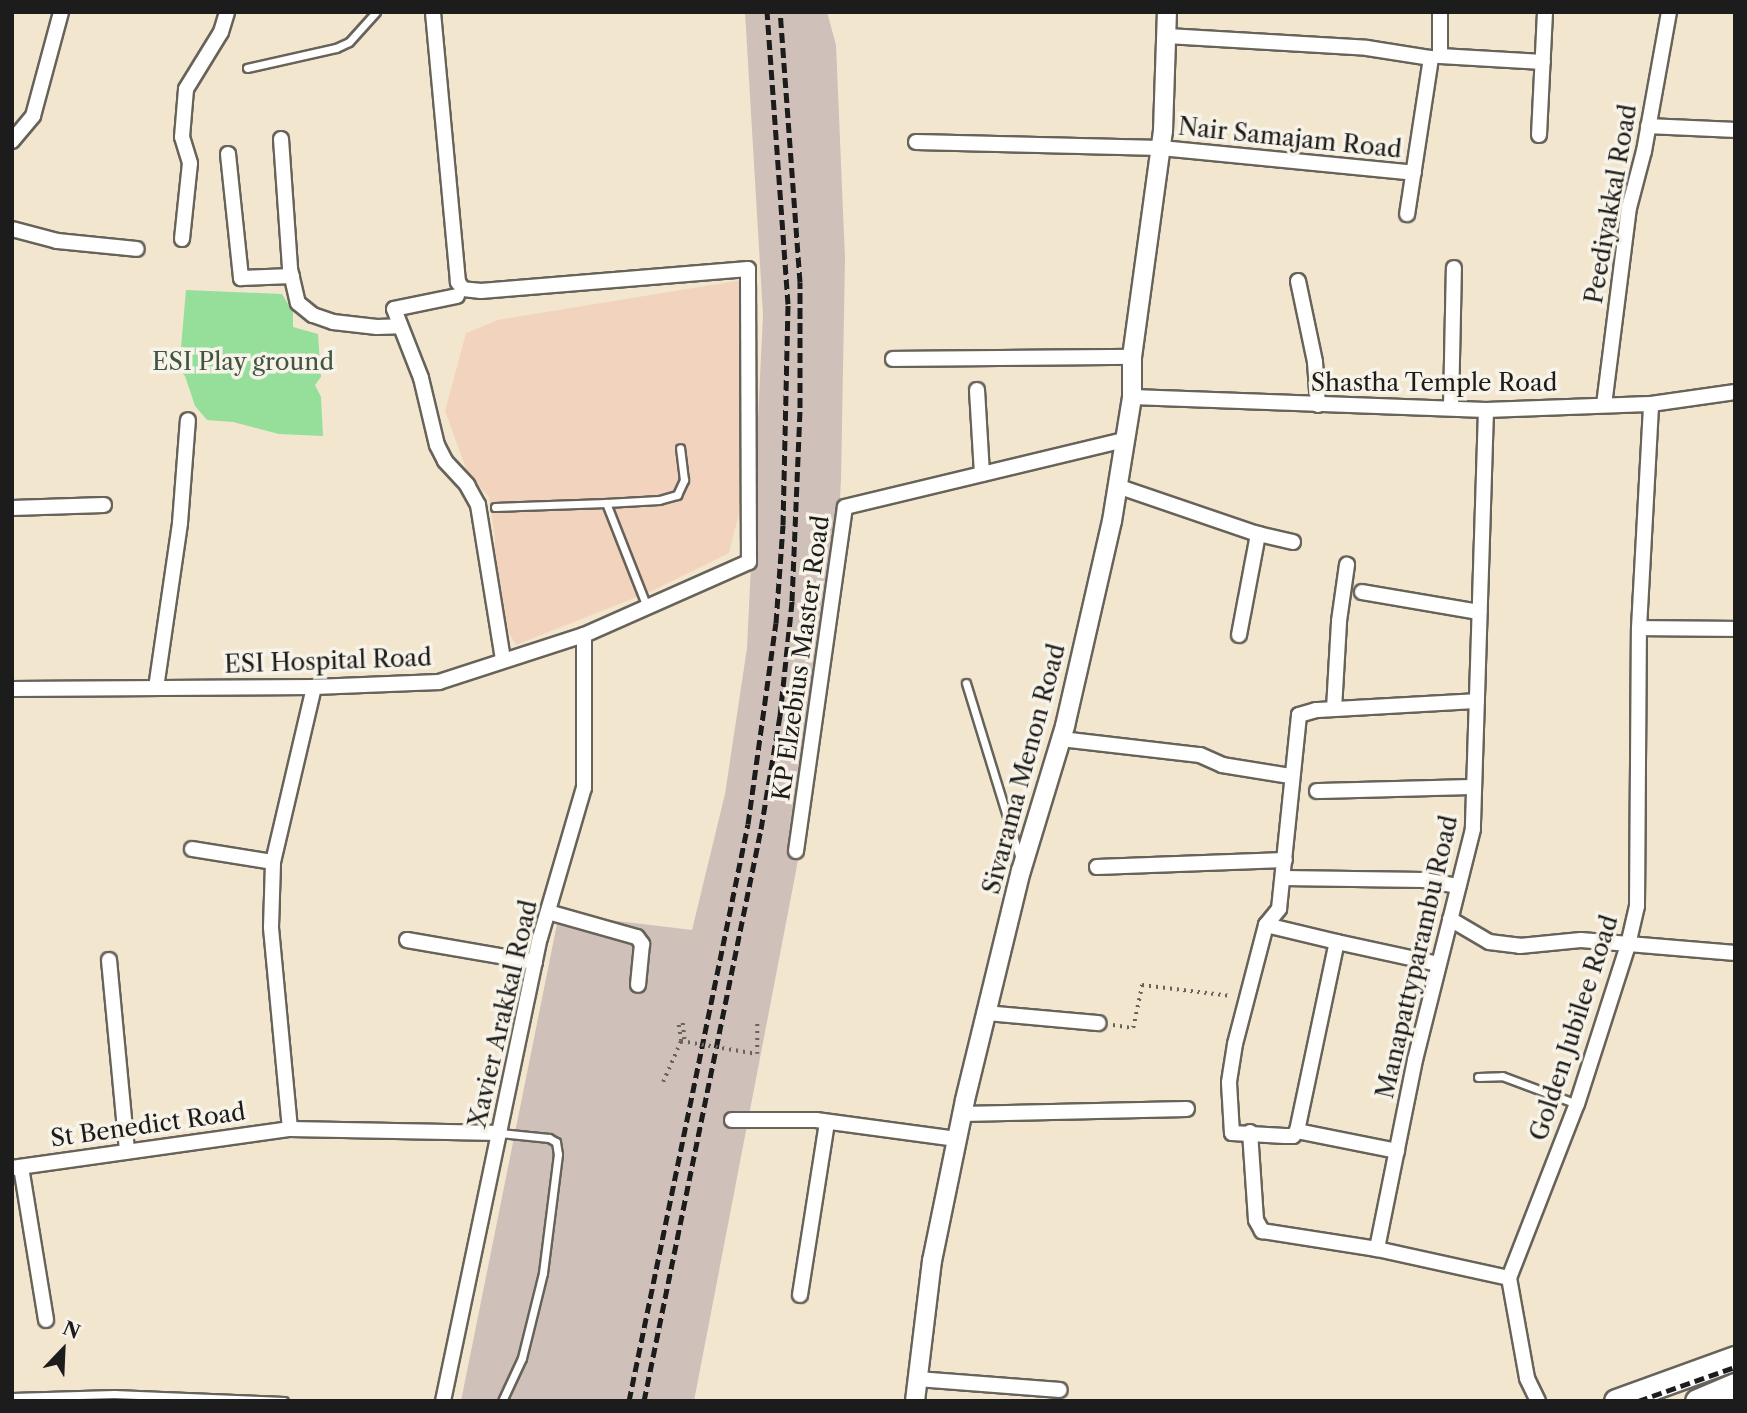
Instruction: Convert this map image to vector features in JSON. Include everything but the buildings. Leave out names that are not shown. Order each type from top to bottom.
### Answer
[{"type":"main road","points":[[1616,1401],[1735,1358]]},
{"type":"main road","points":[[1697,1401],[1735,1385]]},
{"type":"street","points":[[12,141],[33,116],[61,12]]},
{"type":"street","points":[[182,239],[190,163],[182,137],[186,89],[221,32],[227,12]]},
{"type":"street","name":"ESI Hospital Road","points":[[12,689],[314,687],[439,682],[503,659],[584,635],[749,562],[748,269],[481,292],[463,289],[458,282],[433,12]]},
{"type":"street","name":"Sivarama Menon Road","points":[[915,1401],[932,1261],[962,1114],[1022,867],[1060,739],[1118,486],[1132,397],[1132,357],[1161,148],[1167,12]]},
{"type":"street","points":[[1440,12],[1440,56],[1543,62]]},
{"type":"street","points":[[1539,135],[1545,12]]},
{"type":"street","name":"Peediyakkal Road","points":[[1604,405],[1629,208],[1648,126],[1669,12]]},
{"type":"street","points":[[1167,36],[1367,48],[1431,58],[1407,215]]},
{"type":"street","points":[[1648,126],[1735,130]]},
{"type":"street","points":[[281,139],[292,276],[298,303],[313,315],[352,325],[400,326]]},
{"type":"street","points":[[916,142],[1161,148]]},
{"type":"street","name":"Nair Samajam Road","points":[[1161,148],[1414,173]]},
{"type":"street","points":[[228,154],[241,278],[292,276]]},
{"type":"street","points":[[12,229],[57,240],[137,250]]},
{"type":"street","points":[[1451,407],[1454,268]]},
{"type":"street","points":[[1298,281],[1315,362],[1318,405]]},
{"type":"street","points":[[457,296],[394,309],[422,378],[437,445],[445,461],[467,485],[478,505],[503,659]]},
{"type":"street","points":[[893,359],[1132,357]]},
{"type":"street","points":[[977,390],[982,474]]},
{"type":"street","name":"Shastha Temple Road","points":[[1132,397],[1486,410],[1651,404],[1735,392]]},
{"type":"street","name":"Golden Jubilee Road","points":[[1509,1278],[1577,1104],[1628,945],[1637,906],[1639,628],[1651,404]]},
{"type":"street","name":"Manapattyparambu Road","points":[[1377,1249],[1438,964],[1473,829],[1486,410]]},
{"type":"street","points":[[156,688],[180,523],[188,420]]},
{"type":"street","name":"KP Elzebius Master Road","points":[[796,851],[845,507],[1125,440]]},
{"type":"street","points":[[1118,486],[1258,534],[1293,542]]},
{"type":"street","points":[[12,508],[104,505]]},
{"type":"street","points":[[1239,635],[1258,534]]},
{"type":"street","points":[[1334,709],[1339,621],[1347,565]]},
{"type":"street","points":[[1363,592],[1479,612]]},
{"type":"street","points":[[1639,628],[1735,629]]},
{"type":"street","name":"Xavier Arakkal Road","points":[[443,1401],[535,962],[584,788],[584,635]]},
{"type":"street","points":[[290,1129],[271,928],[273,862],[314,687]]},
{"type":"street","points":[[1337,942],[1297,1130],[1293,1136],[1232,1133],[1229,1083],[1234,1044],[1266,925],[1279,909],[1290,776],[1299,715],[1315,710],[1477,701]]},
{"type":"street","points":[[1060,739],[1200,755],[1222,765],[1290,776]]},
{"type":"street","points":[[1317,791],[1474,787]]},
{"type":"street","points":[[192,849],[273,862]]},
{"type":"street","points":[[1097,867],[1285,860]]},
{"type":"street","points":[[1283,878],[1424,880],[1458,886]]},
{"type":"street","points":[[548,912],[637,937],[642,944],[638,985]]},
{"type":"street","points":[[1450,919],[1489,942],[1520,946],[1581,940],[1735,953]]},
{"type":"street","points":[[1266,925],[1438,964]]},
{"type":"street","points":[[407,940],[535,962]]},
{"type":"street","points":[[109,960],[127,1151]]},
{"type":"street","points":[[986,1013],[1099,1023]]},
{"type":"street","points":[[962,1114],[1187,1109]]},
{"type":"street","points":[[732,1120],[827,1122],[957,1139]]},
{"type":"street","points":[[800,1295],[827,1122]]},
{"type":"street","name":"St Benedict Road","points":[[17,1167],[290,1129],[500,1133]]},
{"type":"street","points":[[1297,1130],[1397,1151]]},
{"type":"street","points":[[1250,1132],[1256,1220],[1262,1231],[1377,1249],[1509,1278],[1527,1378],[1538,1401]]},
{"type":"street","points":[[17,1167],[46,1320]]},
{"type":"street","points":[[918,1379],[1060,1390]]},
{"type":"lane","points":[[247,68],[336,48],[349,42],[376,12]]},
{"type":"lane","points":[[495,508],[670,499],[677,495],[684,480],[680,448]]},
{"type":"lane","points":[[606,502],[647,607]]},
{"type":"lane","points":[[966,682],[1022,867]]},
{"type":"lane","points":[[1478,1077],[1502,1076],[1577,1104]]},
{"type":"lane","points":[[500,1133],[549,1138],[556,1142],[558,1154],[543,1273],[522,1358],[502,1401]]},
{"type":"lane","points":[[12,1397],[114,1394],[284,1401]]},
{"type":"path","points":[[1099,1023],[1133,1028],[1142,985],[1247,999]]},
{"type":"path","points":[[683,1041],[757,1054],[757,1020]]},
{"type":"path","points":[[663,1082],[683,1041],[681,1023]]},
{"type":"shaded area","points":[[745,12],[827,12],[836,45],[845,258],[841,480],[832,652],[796,871],[694,1401],[461,1401],[559,914],[692,930],[725,794],[747,648],[763,315]]},
{"type":"shaded area","points":[[742,280],[740,510],[729,553],[652,591],[516,645],[509,633],[493,566],[495,539],[489,497],[468,474],[445,411],[466,333],[498,320]]},
{"type":"green space","name":"ESI Play ground","points":[[186,290],[282,294],[293,312],[293,327],[318,334],[321,377],[315,385],[321,397],[323,436],[279,434],[233,422],[207,420],[195,406],[185,376],[179,370]]},
{"type":"railway","points":[[629,1401],[748,824],[776,623],[783,525],[788,304],[767,12]]},
{"type":"railway","points":[[644,1401],[761,829],[780,716],[792,601],[800,408],[800,282],[780,12]]},
{"type":"railway","points":[[1638,1401],[1735,1367]]}]
